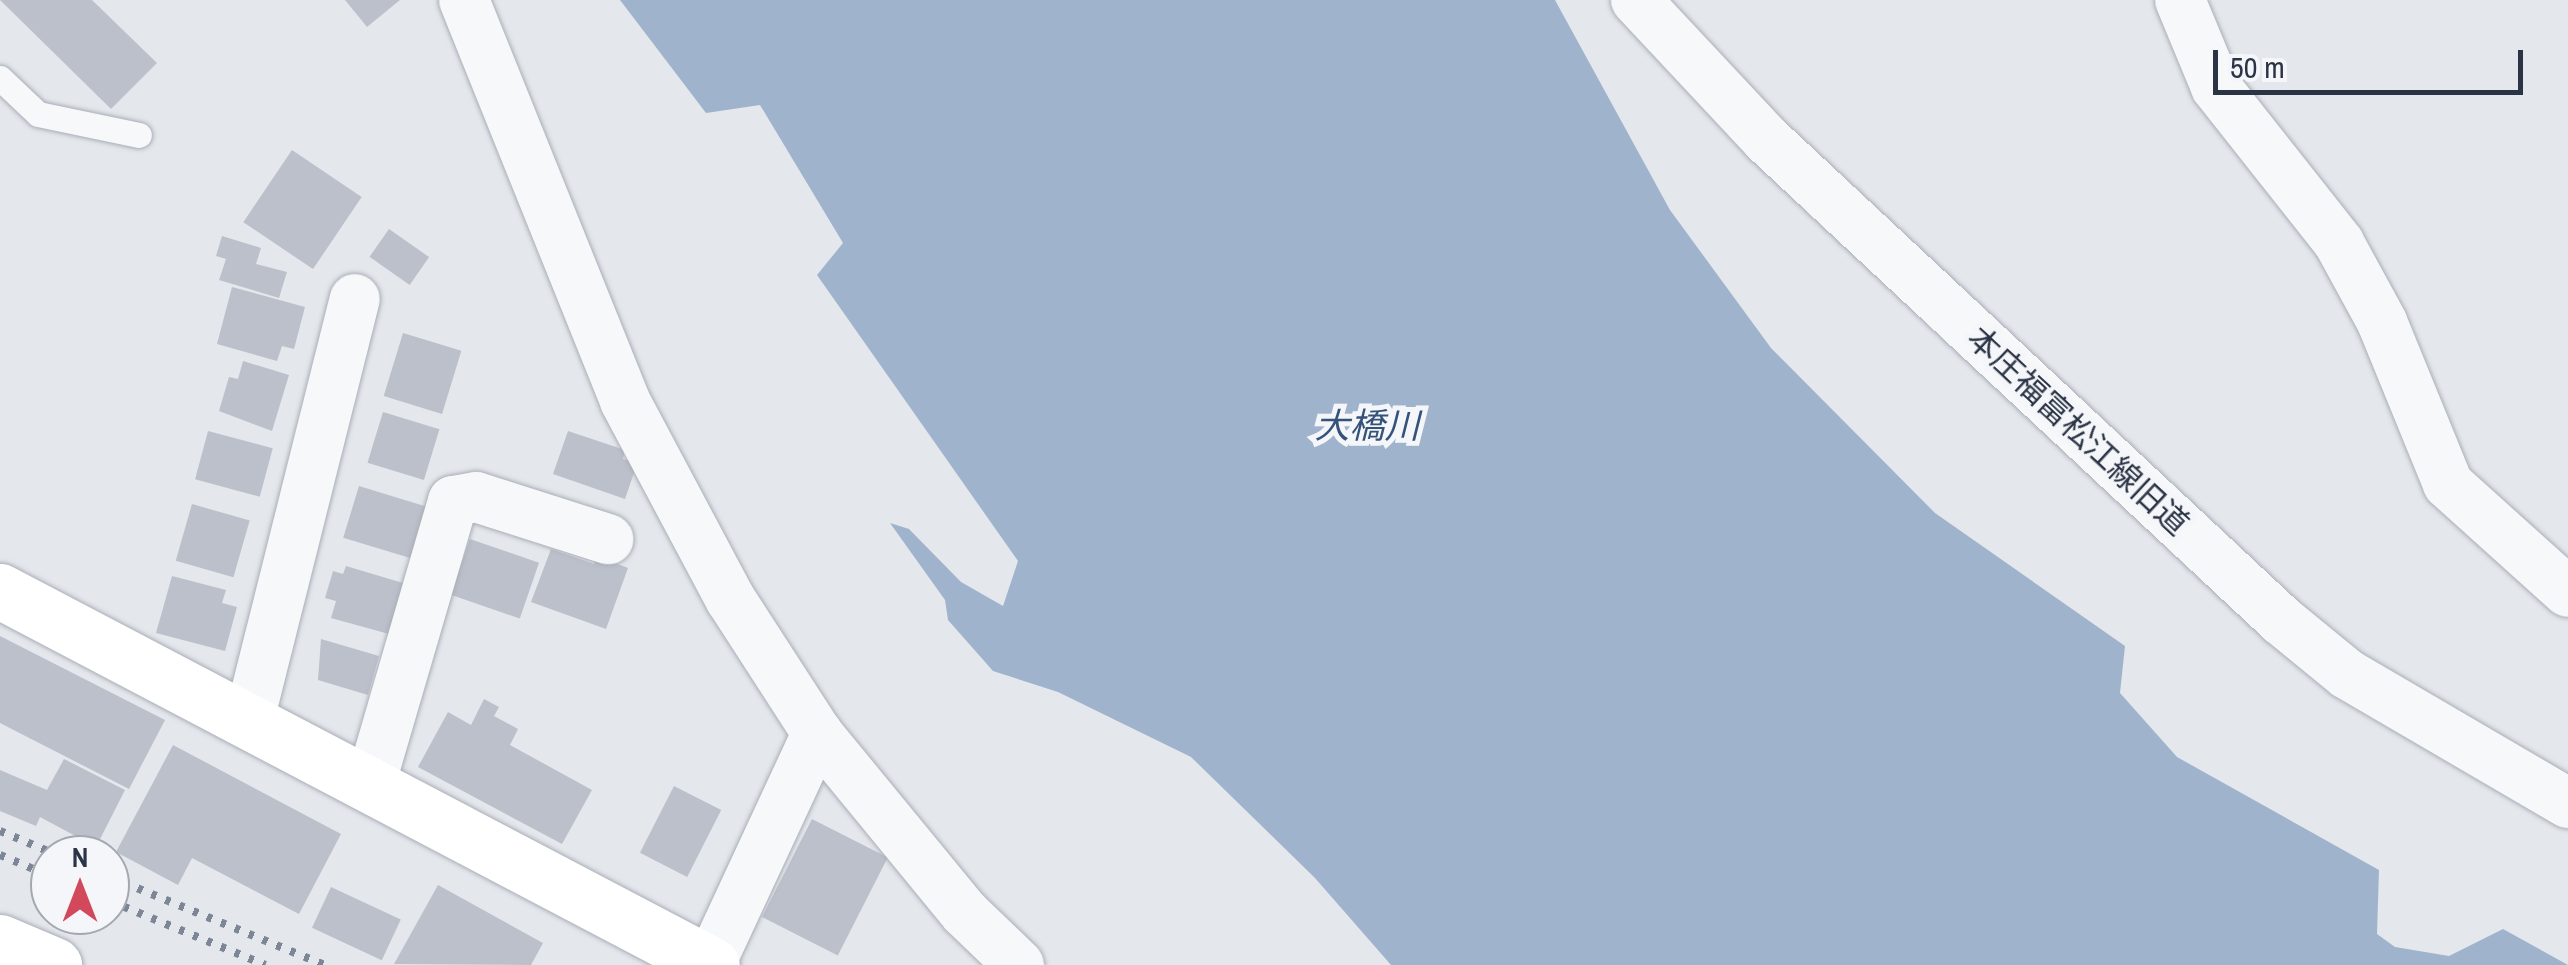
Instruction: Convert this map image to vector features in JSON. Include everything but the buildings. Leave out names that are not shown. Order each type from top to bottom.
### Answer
[{"type":"main road","points":[[0,591],[711,964]]},
{"type":"main road","points":[[0,942],[54,965]]},
{"type":"street","points":[[464,0],[626,401],[731,600],[817,733],[965,913],[1019,965]]},
{"type":"street","name":"本庄福富松江線旧道","points":[[1636,0],[1766,139],[2282,620],[2347,674],[2568,803]]},
{"type":"street","points":[[2180,0],[2216,87],[2356,274],[2448,484],[2568,592]]},
{"type":"street","points":[[249,720],[355,299]]},
{"type":"street","points":[[370,785],[453,501],[476,497],[608,539]]},
{"type":"street","points":[[711,964],[817,733]]},
{"type":"lane","points":[[0,78],[38,114],[140,135]]},
{"type":"water","name":"大橋川","points":[[620,0],[1555,0],[1670,210],[1771,348],[1935,513],[2125,646],[2120,693],[2177,757],[2379,870],[2377,934],[2395,947],[2449,956],[2503,929],[2568,965],[1391,965],[1315,878],[1191,757],[1058,692],[993,671],[948,620],[945,600],[890,523],[909,529],[961,582],[1003,606],[1018,561],[817,275],[843,243],[760,105],[706,113]]},
{"type":"railway","points":[[0,831],[30,844]]},
{"type":"railway","points":[[0,855],[30,868]]},
{"type":"railway","points":[[130,885],[325,965]]},
{"type":"railway","points":[[130,909],[265,965]]}]
